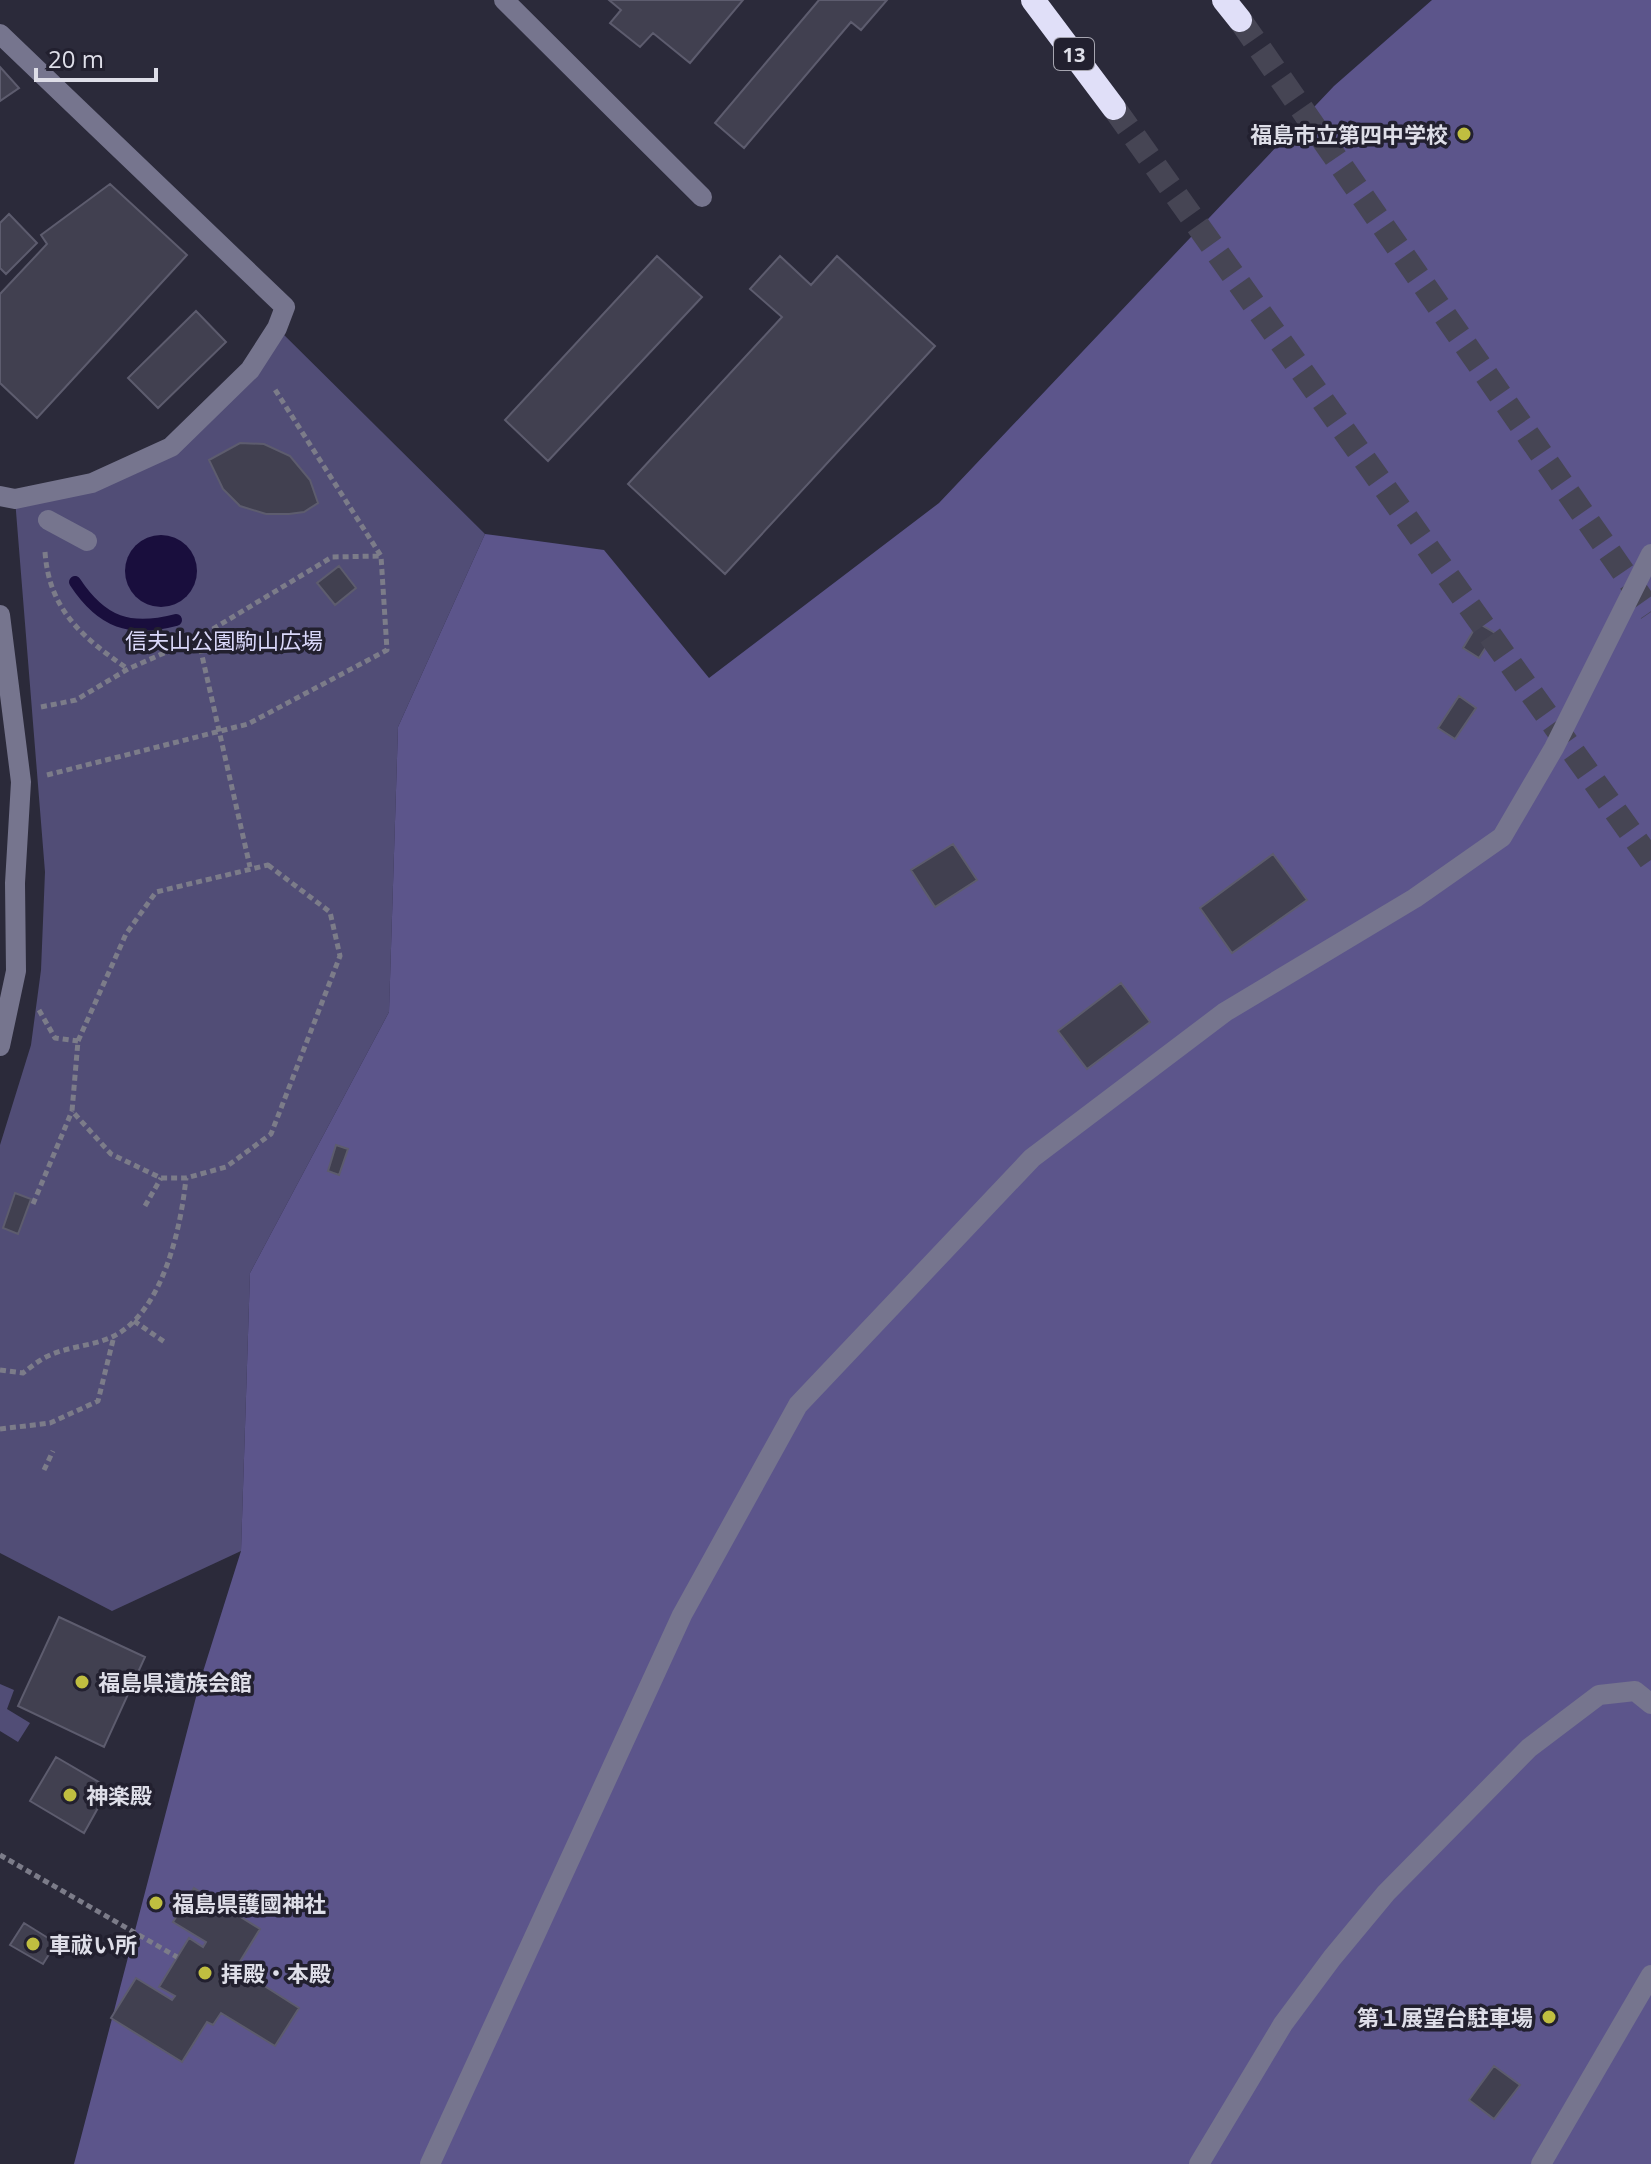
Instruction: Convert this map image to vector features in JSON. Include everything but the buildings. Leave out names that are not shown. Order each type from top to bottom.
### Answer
[{"type":"highway","name":"13","points":[[1033,0],[1114,108]]},
{"type":"highway","points":[[1224,0],[1240,20]]},
{"type":"street","points":[[504,0],[702,197]]},
{"type":"street","points":[[0,34],[285,307],[277,328],[250,370],[171,447],[92,483],[15,499],[0,496]]},
{"type":"street","points":[[48,520],[87,541]]},
{"type":"street","points":[[430,2164],[682,1615],[798,1405],[1032,1158],[1225,1012],[1415,898],[1502,837],[1554,748],[1651,554]]},
{"type":"street","points":[[0,615],[21,782],[15,883],[16,971],[0,1046]]},
{"type":"street","points":[[1199,2164],[1283,2024],[1341,1947],[1425,1853],[1529,1748],[1599,1695],[1635,1691],[1651,1704]]},
{"type":"street","points":[[1541,2164],[1651,1975]]},
{"type":"path","points":[[21,782],[248,724],[387,650],[381,556],[272,386],[262,393]]},
{"type":"path","points":[[48,520],[44,534],[46,573],[56,604],[83,639],[128,669]]},
{"type":"path","points":[[76,700],[128,669],[198,638],[332,557],[381,556]]},
{"type":"path","points":[[198,638],[222,731],[250,867]]},
{"type":"path","points":[[33,1204],[72,1111],[78,1041],[126,934],[156,892],[268,865],[330,912],[340,956],[271,1134],[226,1167],[186,1178],[161,1178],[111,1154],[72,1111]]},
{"type":"path","points":[[16,971],[55,1038],[78,1041]]},
{"type":"path","points":[[145,1206],[161,1178]]},
{"type":"path","points":[[0,1370],[23,1373],[48,1356],[114,1336],[134,1321],[163,1275],[182,1221],[186,1178]]},
{"type":"path","points":[[134,1321],[166,1343]]},
{"type":"path","points":[[0,1429],[50,1423],[98,1401],[114,1336]]},
{"type":"path","points":[[44,1470],[53,1451]]},
{"type":"path","points":[[0,1855],[177,1957]]},
{"type":"green space","name":"信夫山公園駒山広場","points":[[277,328],[485,534],[398,727],[389,1012],[250,1273],[241,1551],[112,1611],[0,1553],[0,1145],[31,1045],[41,970],[45,872],[15,499],[170,448]]},
{"type":"green space","points":[[0,1684],[14,1690],[7,1709],[30,1723],[18,1742],[0,1731]]},
{"type":"shaded area","points":[[1432,0],[1651,0],[1651,2164],[74,2164],[201,1678],[241,1551],[250,1273],[389,1012],[398,727],[485,534],[604,550],[709,678],[939,503],[1334,86]]},
{"type":"shaded area","points":[[161,535],[181,541],[191,551],[197,571],[191,591],[181,601],[161,607],[141,601],[131,591],[125,571],[131,551],[141,541]]},
{"type":"waterway","points":[[75,582],[96,607],[118,621],[145,625],[176,620]]},
{"type":"tunnel","points":[[1240,20],[1651,612]]},
{"type":"tunnel","points":[[1114,108],[1651,861]]},
{"type":"place","name":"福島市立第四中学校","points":[[1464,134]]},
{"type":"place","name":"福島県遺族会館","points":[[82,1682]]},
{"type":"place","name":"神楽殿","points":[[70,1795]]},
{"type":"place","name":"福島県護國神社","points":[[156,1903]]},
{"type":"place","name":"車祓い所","points":[[33,1944]]},
{"type":"place","name":"拝殿・本殿","points":[[205,1973]]},
{"type":"place","name":"第１展望台駐車場","points":[[1549,2017]]}]
